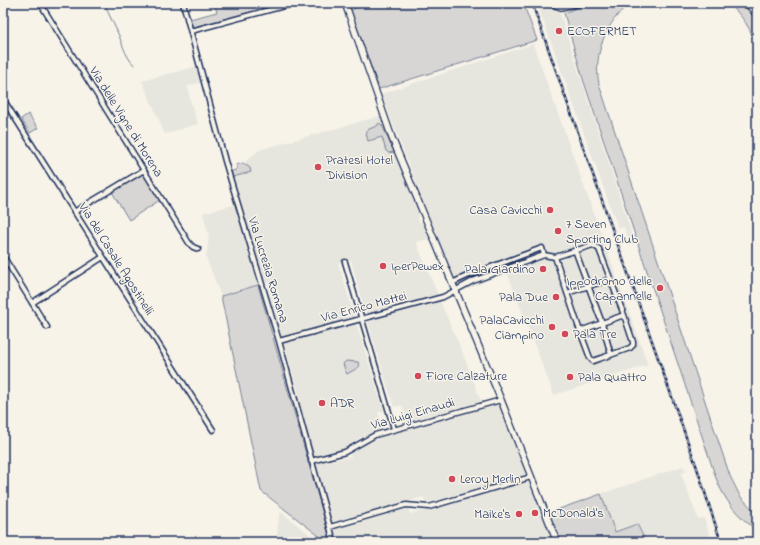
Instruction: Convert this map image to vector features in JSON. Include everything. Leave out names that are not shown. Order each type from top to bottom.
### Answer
[{"type":"street","name":"Via delle Vigne di Morena","points":[[40,3],[189,243],[198,249]]},
{"type":"street","name":"Via Lucrezia Romana","points":[[183,3],[225,161],[278,341],[334,542]]},
{"type":"street","points":[[191,31],[295,3]]},
{"type":"street","points":[[345,3],[392,138],[452,283],[454,292],[501,400],[556,542]]},
{"type":"street","points":[[549,3],[563,7],[580,3]]},
{"type":"street","points":[[747,3],[757,15]]},
{"type":"street","name":"Via del Casale Agostinelli","points":[[3,99],[213,430]]},
{"type":"street","points":[[74,212],[144,170]]},
{"type":"street","points":[[452,283],[542,248],[544,255],[555,257],[592,245],[597,246],[600,249],[633,341],[633,345],[630,348],[596,361],[591,360],[555,257]]},
{"type":"street","points":[[575,250],[602,323],[611,355]]},
{"type":"street","name":"Via Enrico Mattei","points":[[278,341],[443,297],[473,281],[544,255]]},
{"type":"street","points":[[3,256],[47,327]]},
{"type":"street","points":[[32,303],[103,257]]},
{"type":"street","points":[[345,262],[394,429]]},
{"type":"street","points":[[567,293],[611,280]]},
{"type":"street","points":[[580,331],[624,315]]},
{"type":"street","name":"Via Luigi Einaudi","points":[[312,461],[342,453],[371,436],[501,400]]},
{"type":"street","points":[[330,527],[406,505],[429,507],[531,477]]},
{"type":"shaded area","points":[[214,3],[285,3],[193,27],[190,19],[217,12]]},
{"type":"shaded area","points":[[369,3],[523,3],[537,40],[379,89],[351,10]]},
{"type":"shaded area","points":[[537,3],[545,3],[549,7],[556,10],[565,10],[566,12],[560,14],[633,238],[629,240],[624,227],[618,228]]},
{"type":"shaded area","name":"Ippodromo delle Capannelle","points":[[589,3],[630,3],[614,19],[603,39],[598,61],[599,84],[730,476],[740,496],[757,514],[757,530],[738,514],[727,501],[719,486],[583,79],[564,13]]},
{"type":"shaded area","points":[[728,3],[743,3],[757,20],[757,47],[746,23],[738,12]]},
{"type":"shaded area","points":[[533,44],[648,365],[554,395],[507,272],[460,292],[381,94]]},
{"type":"shaded area","points":[[198,66],[203,82],[188,86],[190,100],[198,124],[165,134],[142,81]]},
{"type":"shaded area","points":[[28,114],[38,128],[30,133],[21,119]]},
{"type":"shaded area","points":[[380,116],[420,213],[417,217],[419,222],[422,222],[429,239],[416,242],[438,295],[366,315],[351,260],[338,263],[355,317],[282,337],[267,282],[263,283],[258,269],[233,177],[248,159],[259,150]]},
{"type":"shaded area","points":[[379,123],[382,125],[394,152],[389,153],[386,151],[382,137],[368,141],[366,133],[369,129],[377,126]]},
{"type":"shaded area","points":[[243,163],[250,168],[251,172],[233,177],[231,172],[237,169],[236,165]]},
{"type":"shaded area","points":[[143,173],[160,200],[129,220],[112,192]]},
{"type":"shaded area","points":[[236,204],[260,284],[221,296],[206,257],[209,237],[203,213]]},
{"type":"shaded area","points":[[258,285],[331,542],[327,542],[261,491],[221,296]]},
{"type":"shaded area","points":[[440,301],[462,351],[481,401],[406,422],[402,405],[394,407],[367,320]]},
{"type":"shaded area","points":[[356,323],[384,411],[378,412],[384,431],[365,435],[344,449],[312,457],[302,422],[304,421],[297,395],[299,395],[284,342]]},
{"type":"shaded area","points":[[346,361],[358,362],[359,367],[347,374],[343,364]]},
{"type":"shaded area","points":[[498,403],[527,477],[426,503],[423,497],[331,525],[315,463],[351,457],[349,452],[368,440],[381,435]]},
{"type":"shaded area","points":[[683,466],[686,471],[681,474],[698,519],[704,518],[712,542],[646,542],[637,524],[615,532],[601,494]]},
{"type":"shaded area","points":[[530,479],[555,542],[337,542],[332,530],[408,507],[410,514],[474,497],[474,495]]},
{"type":"shaded area","points":[[601,494],[615,532],[637,524],[646,542],[560,542],[548,513]]},
{"type":"shaded area","points":[[281,512],[319,542],[276,542]]},
{"type":"waterway","points":[[105,3],[125,52],[134,65]]},
{"type":"railway","points":[[532,3],[696,465],[721,542]]},
{"type":"place","name":"ECOFERMET","points":[[559,31]]},
{"type":"place","name":"Pratesi Hotel Division","points":[[318,167]]},
{"type":"place","name":"Casa Cavicchi","points":[[550,210]]},
{"type":"place","name":"7 Seven Sporting Club","points":[[558,231]]},
{"type":"place","name":"IperPewex","points":[[383,266]]},
{"type":"place","name":"Pala Giardino","points":[[543,269]]},
{"type":"place","name":"Ippodromo delle Capannelle","points":[[660,288]]},
{"type":"place","name":"Pala Due","points":[[556,297]]},
{"type":"place","name":"PalaCavicchi Ciampino","points":[[552,327]]},
{"type":"place","name":"Pala Tre","points":[[565,334]]},
{"type":"place","name":"Fiore Calzature","points":[[418,376]]},
{"type":"place","name":"Pala Quattro","points":[[570,377]]},
{"type":"place","name":"ADR","points":[[322,403]]},
{"type":"place","name":"Leroy Merlin","points":[[452,479]]},
{"type":"place","name":"McDonald's","points":[[535,513]]},
{"type":"place","name":"Maike's","points":[[519,514]]}]
